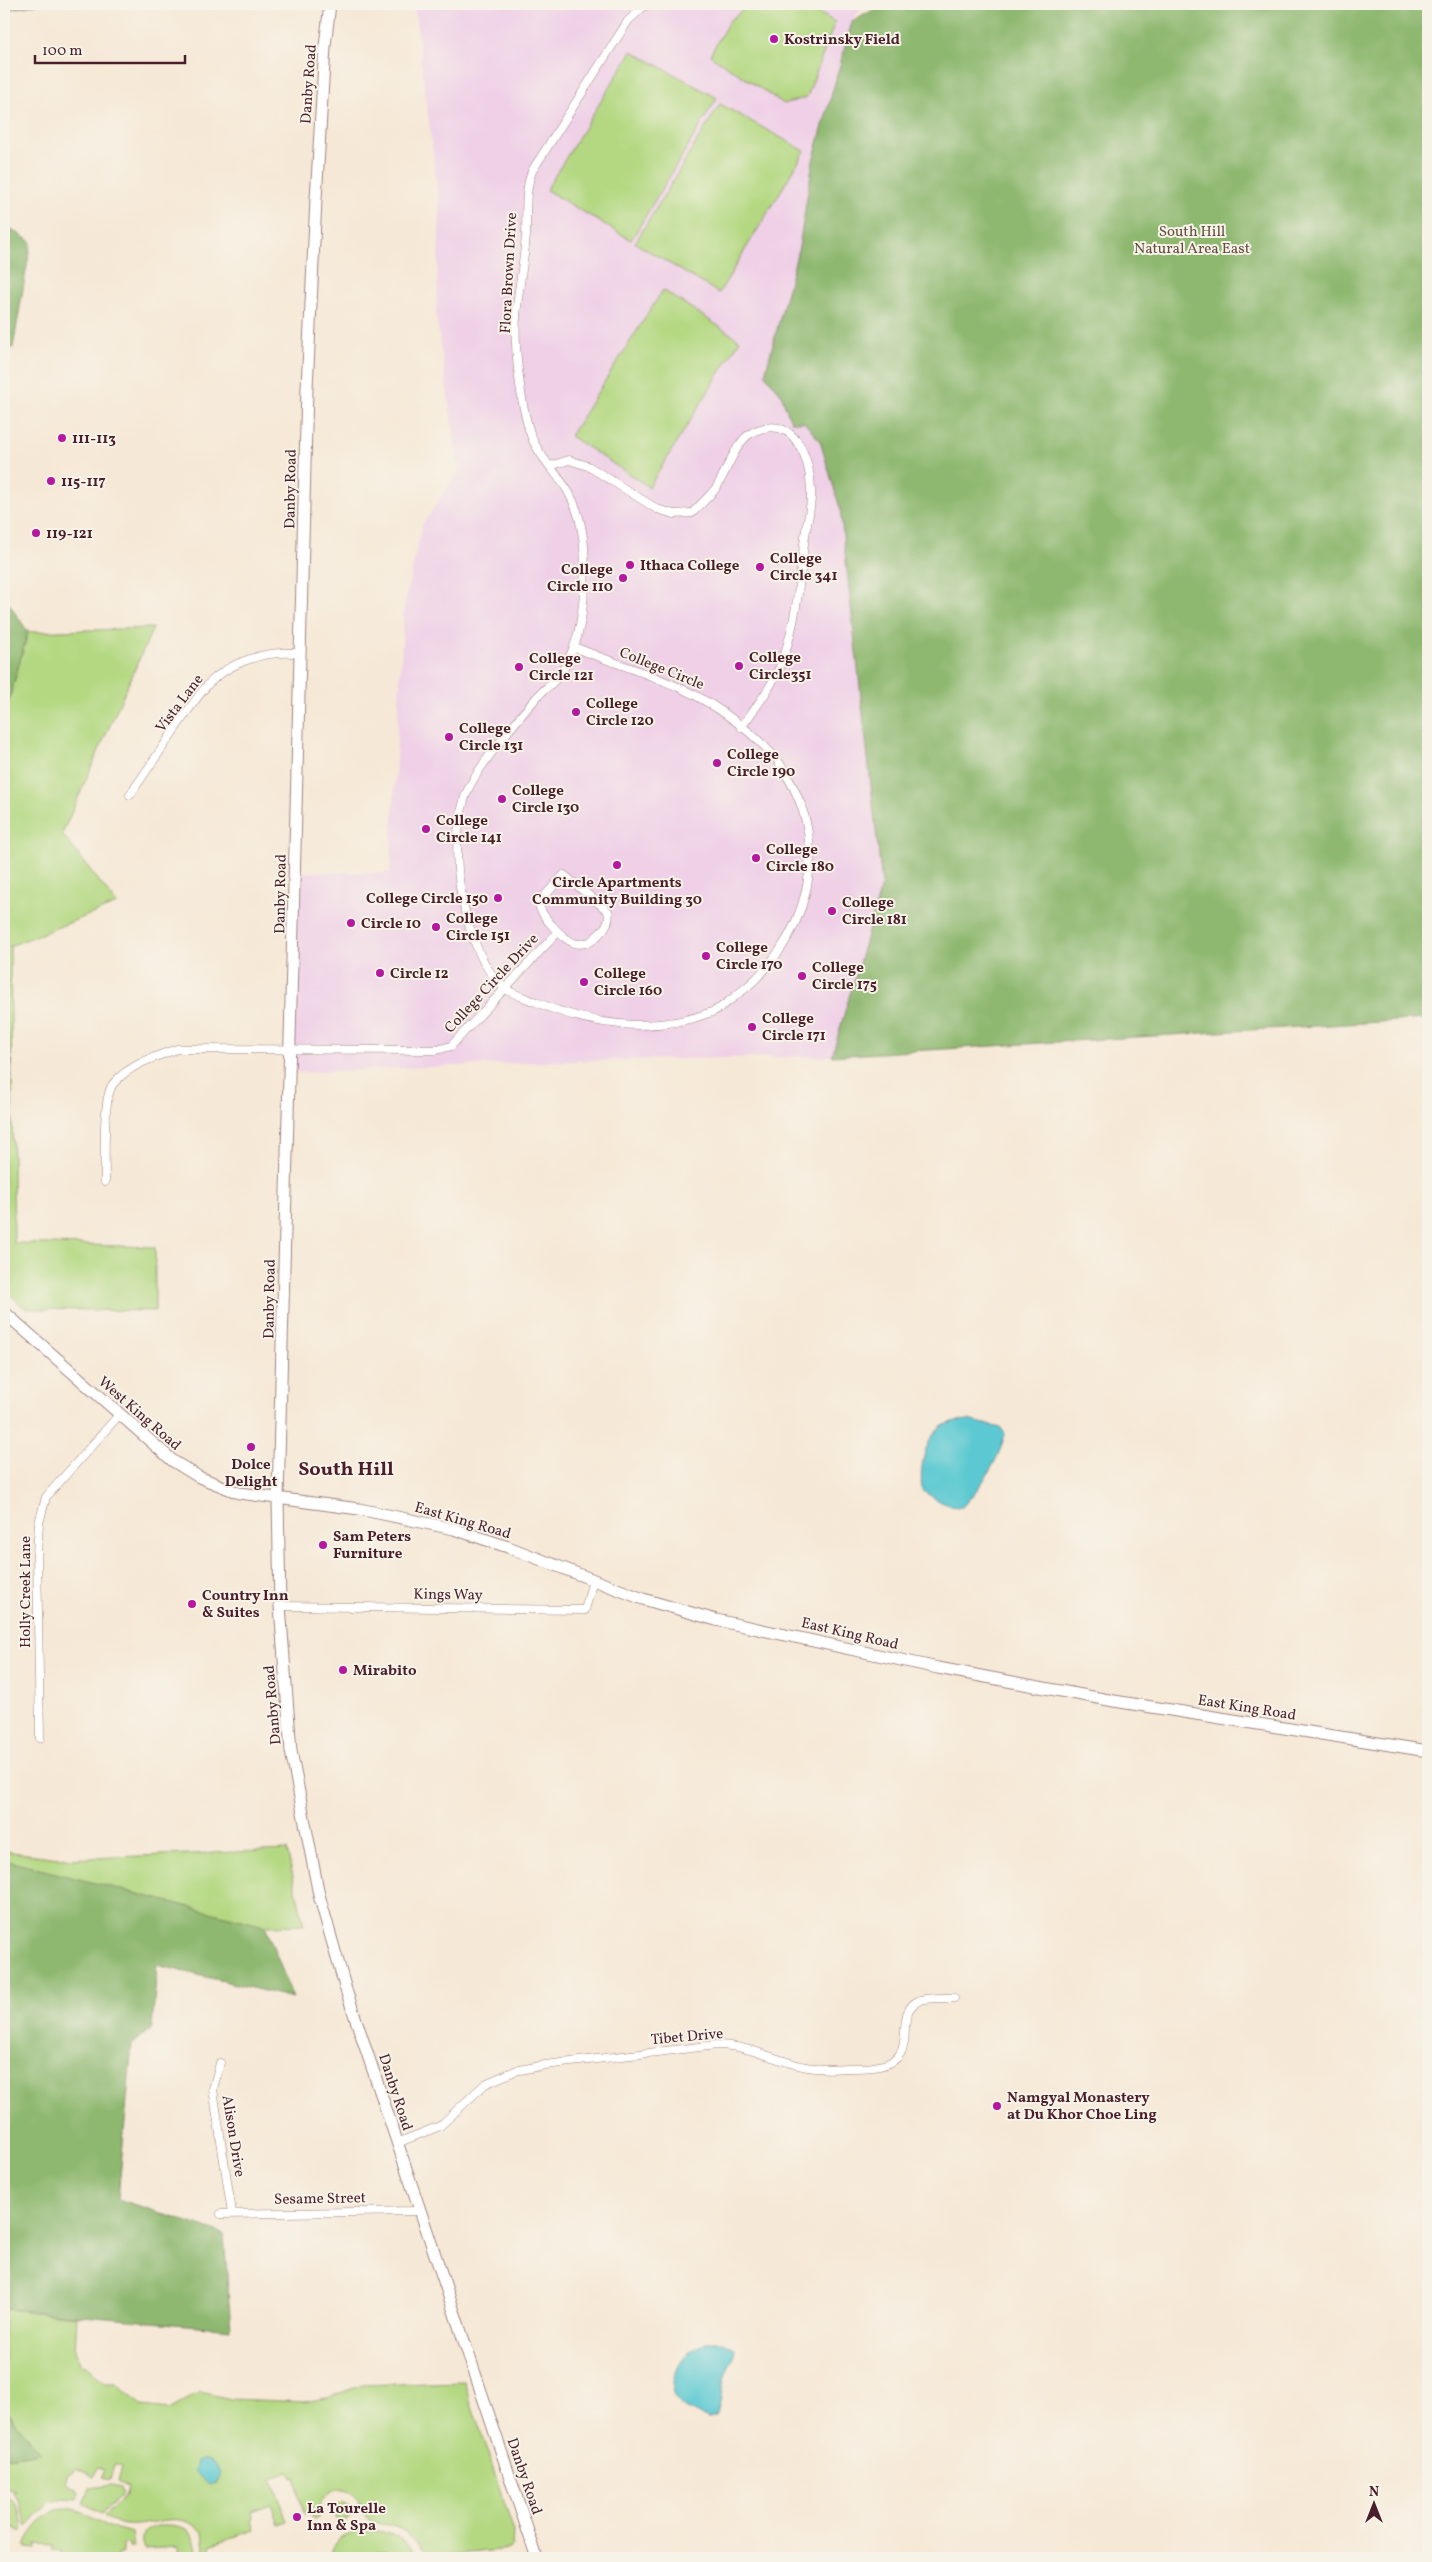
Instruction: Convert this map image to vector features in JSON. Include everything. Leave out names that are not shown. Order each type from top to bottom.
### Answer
[{"type":"main road","name":"Danby Road","points":[[330,4],[325,46],[308,371],[278,1498],[280,1606],[291,1751],[319,1895],[346,1990],[536,2558]]},
{"type":"main road","name":"West King Road","points":[[4,1312],[173,1461],[199,1477],[239,1492],[278,1498]]},
{"type":"main road","name":"East King Road","points":[[278,1498],[359,1509],[454,1529],[643,1599],[716,1620],[938,1668],[1114,1701],[1428,1751]]},
{"type":"street","name":"Flora Brown Drive","points":[[550,466],[534,444],[527,425],[517,337],[516,319],[526,232],[527,183],[532,171],[624,28],[646,4]]},
{"type":"street","points":[[550,466],[569,460],[588,466],[658,509],[674,514],[692,513],[716,488],[740,445],[752,432],[771,428],[786,430],[795,437],[803,450],[811,492],[798,592],[784,656],[774,681],[741,727]]},
{"type":"street","name":"College Circle","points":[[550,466],[570,494],[583,529],[585,561],[582,619],[574,647],[560,674],[515,724],[466,794],[458,832],[458,870],[471,936],[487,967],[505,989],[565,1014],[611,1025],[664,1023],[714,1012],[752,984],[779,953],[798,916],[810,881],[811,839],[799,795],[775,757],[741,727],[708,702],[668,682],[613,664],[574,647]]},
{"type":"street","name":"Vista Lane","points":[[130,795],[198,696],[212,680],[233,667],[252,659],[282,653],[301,654]]},
{"type":"street","points":[[564,875],[608,912],[610,917],[597,936],[582,944],[574,943],[558,932],[538,908],[539,902],[564,875]]},
{"type":"street","name":"College Circle Drive","points":[[105,1182],[105,1123],[112,1085],[130,1069],[150,1058],[177,1049],[437,1050],[451,1046],[558,932]]},
{"type":"street","name":"Holly Creek Lane","points":[[40,1738],[36,1554],[39,1523],[46,1497],[118,1414]]},
{"type":"street","name":"Kings Way","points":[[280,1606],[585,1610],[593,1580]]},
{"type":"street","name":"Tibet Drive","points":[[397,2143],[440,2126],[473,2093],[498,2077],[545,2065],[717,2045],[738,2047],[807,2067],[839,2069],[881,2066],[898,2058],[904,2050],[908,2011],[914,2004],[921,2000],[954,1998]]},
{"type":"street","name":"Alison Drive","points":[[220,2063],[213,2088],[232,2213]]},
{"type":"street","name":"Sesame Street","points":[[221,2214],[420,2211]]},
{"type":"shaded area","name":"Ithaca College","points":[[414,4],[864,4],[852,22],[813,161],[799,247],[765,374],[781,394],[791,422],[804,422],[820,441],[840,508],[882,884],[832,1056],[570,1061],[290,1073],[296,872],[390,873],[404,606],[422,525],[459,471],[436,315],[440,210]]},
{"type":"green space","points":[[4,4],[39,4],[4,10]]},
{"type":"green space","name":"Kostrinsky Field","points":[[750,4],[802,4],[835,22],[807,97],[784,104],[710,55],[729,21]]},
{"type":"green space","name":"South Hill Natural Area East","points":[[883,4],[1428,4],[1428,1019],[832,1056],[882,884],[840,508],[820,441],[804,422],[791,422],[781,394],[765,374],[799,247],[813,161],[852,22]]},
{"type":"green space","points":[[632,51],[717,98],[631,240],[546,190]]},
{"type":"green space","points":[[720,104],[805,151],[719,293],[635,243]]},
{"type":"green space","points":[[4,224],[31,242],[13,348],[4,347]]},
{"type":"green space","points":[[663,290],[740,340],[649,487],[570,436]]},
{"type":"green space","points":[[4,596],[28,632],[4,718]]},
{"type":"green space","points":[[153,628],[62,834],[117,904],[10,946],[14,1243],[155,1247],[155,1311],[26,1309],[4,1289],[4,718],[28,632]]},
{"type":"green space","points":[[287,1850],[304,1925],[265,1926],[278,1960],[4,1971],[4,1851],[66,1859]]},
{"type":"green space","points":[[4,1860],[265,1926],[293,1998],[157,1965],[152,2028],[132,2044],[118,2199],[224,2234],[231,2329],[4,2309]]},
{"type":"green space","points":[[4,2309],[77,2316],[75,2351],[81,2364],[91,2369],[97,2378],[106,2383],[116,2383],[142,2406],[169,2409],[200,2392],[231,2399],[305,2402],[330,2397],[362,2385],[464,2382],[514,2532],[513,2546],[510,2549],[435,2556],[426,2552],[400,2529],[366,2518],[356,2496],[342,2489],[336,2489],[325,2497],[319,2510],[319,2518],[313,2520],[308,2514],[304,2515],[295,2477],[292,2478],[289,2472],[272,2478],[287,2522],[279,2525],[272,2504],[252,2511],[253,2517],[251,2521],[254,2530],[210,2545],[214,2558],[205,2558],[202,2532],[184,2521],[164,2520],[125,2525],[104,2515],[122,2500],[128,2487],[118,2482],[122,2467],[114,2465],[110,2480],[102,2478],[104,2469],[97,2467],[94,2477],[76,2468],[67,2474],[66,2483],[79,2491],[77,2499],[65,2498],[50,2502],[27,2527],[19,2501],[13,2494],[15,2491],[4,2487],[4,2457],[39,2453],[4,2407]]},
{"type":"green space","points":[[4,2407],[40,2453],[4,2457]]},
{"type":"green space","points":[[112,2485],[121,2488],[123,2495],[101,2513],[83,2503],[89,2488]]},
{"type":"green space","points":[[4,2495],[13,2501],[18,2508],[23,2528],[21,2532],[4,2523]]},
{"type":"green space","points":[[342,2503],[348,2506],[351,2512],[348,2518],[342,2521],[336,2518],[333,2512],[336,2506]]},
{"type":"green space","points":[[68,2508],[81,2511],[109,2527],[132,2533],[134,2548],[129,2548],[129,2544],[122,2544],[122,2553],[116,2553],[116,2558],[63,2558],[62,2551],[53,2550],[53,2545],[36,2544],[36,2549],[26,2548],[31,2534],[44,2518],[56,2510]]},
{"type":"green space","points":[[162,2525],[179,2526],[189,2532],[195,2542],[199,2558],[179,2558],[178,2547],[144,2549],[142,2539],[145,2532]]},
{"type":"green space","points":[[370,2530],[384,2532],[403,2541],[418,2558],[388,2558],[387,2552],[375,2552],[375,2558],[340,2558],[339,2554],[330,2555],[335,2543],[339,2539],[357,2532]]},
{"type":"water","points":[[968,1420],[1001,1428],[1005,1434],[994,1464],[983,1482],[962,1507],[957,1507],[941,1502],[922,1490],[923,1460],[930,1441],[936,1432],[952,1422]]},
{"type":"water","points":[[708,2342],[722,2342],[735,2348],[724,2379],[718,2412],[716,2417],[709,2419],[690,2411],[678,2402],[672,2388],[676,2371],[682,2361],[692,2350]]},
{"type":"water","points":[[203,2460],[213,2462],[217,2467],[220,2476],[217,2483],[209,2485],[194,2471],[197,2462]]},
{"type":"place","name":"Kostrinsky Field","points":[[774,39]]},
{"type":"place","name":"111-113","points":[[62,438]]},
{"type":"place","name":"115-117","points":[[51,481]]},
{"type":"place","name":"119-121","points":[[36,533]]},
{"type":"place","name":"Ithaca College","points":[[630,565]]},
{"type":"place","name":"College Circle 341","points":[[760,567]]},
{"type":"place","name":"College Circle 110","points":[[623,578]]},
{"type":"place","name":"College Circle351","points":[[739,666]]},
{"type":"place","name":"College Circle 121","points":[[519,667]]},
{"type":"place","name":"College Circle 120","points":[[576,712]]},
{"type":"place","name":"College Circle 131","points":[[449,737]]},
{"type":"place","name":"College Circle 190","points":[[717,763]]},
{"type":"place","name":"College Circle 130","points":[[502,799]]},
{"type":"place","name":"College Circle 141","points":[[426,829]]},
{"type":"place","name":"College Circle 180","points":[[756,858]]},
{"type":"place","name":"Circle Apartments Community Building 30","points":[[617,865]]},
{"type":"place","name":"College Circle 150","points":[[498,898]]},
{"type":"place","name":"College Circle 181","points":[[832,911]]},
{"type":"place","name":"Circle 10","points":[[351,923]]},
{"type":"place","name":"College Circle 151","points":[[436,927]]},
{"type":"place","name":"College Circle 170","points":[[706,956]]},
{"type":"place","name":"Circle 12","points":[[380,973]]},
{"type":"place","name":"College Circle 175","points":[[802,976]]},
{"type":"place","name":"College Circle 160","points":[[584,982]]},
{"type":"place","name":"College Circle 171","points":[[752,1027]]},
{"type":"place","name":"Dolce Delight","points":[[251,1447]]},
{"type":"place","name":"Sam Peters Furniture","points":[[323,1545]]},
{"type":"place","name":"Country Inn & Suites","points":[[192,1604]]},
{"type":"place","name":"Mirabito","points":[[343,1670]]},
{"type":"place","name":"Namgyal Monastery at Du Khor Choe Ling","points":[[997,2106]]},
{"type":"place","name":"La Tourelle Inn & Spa","points":[[297,2517]]},
{"type":"district","name":"South Hill","points":[[346,1468]]}]
